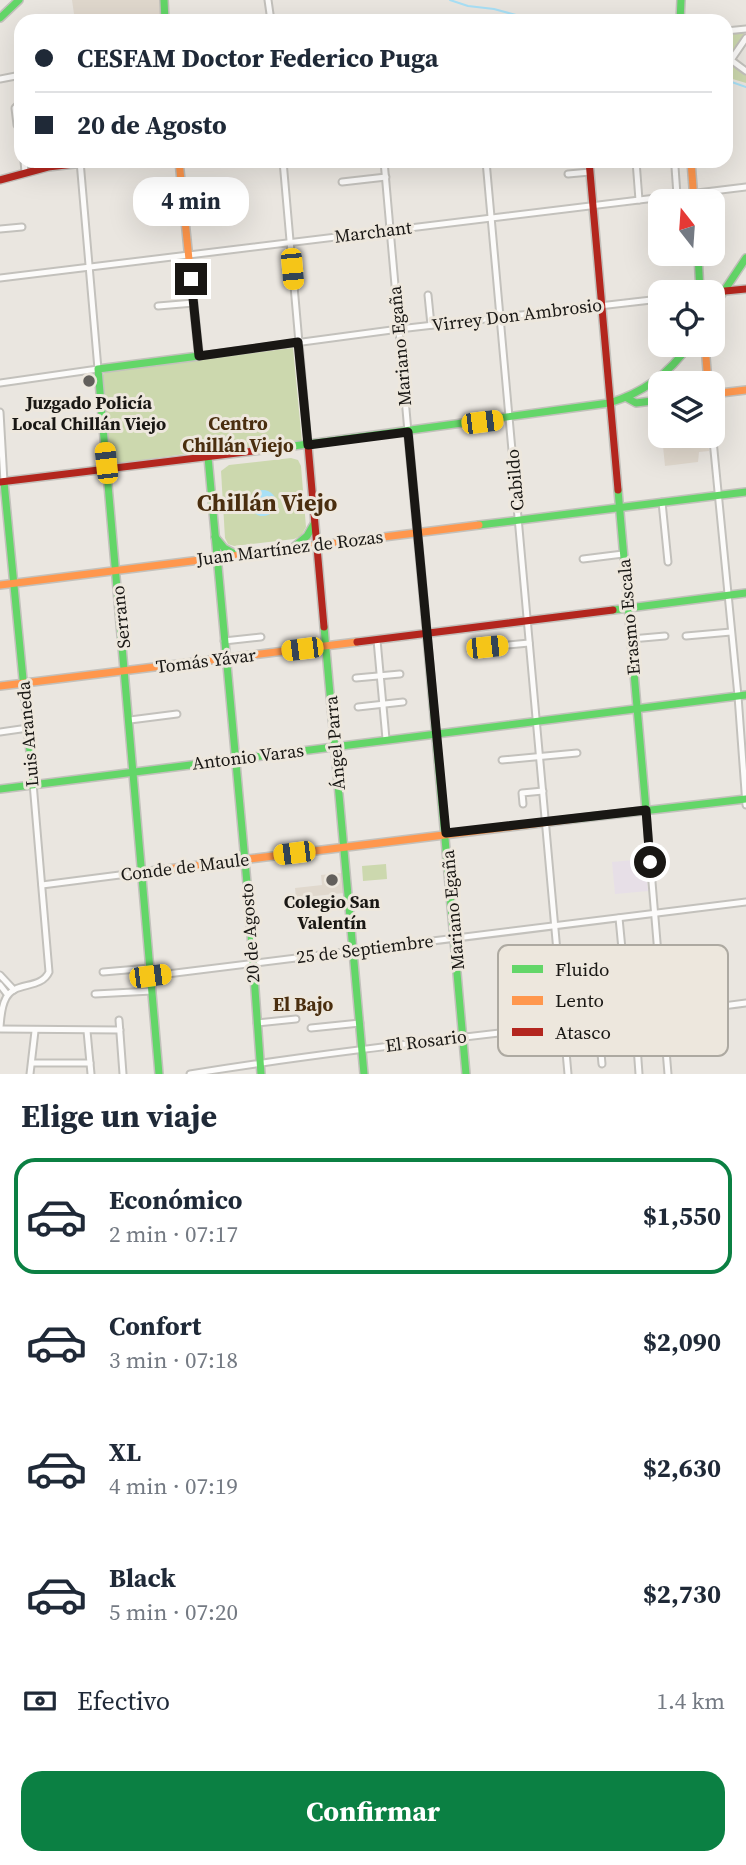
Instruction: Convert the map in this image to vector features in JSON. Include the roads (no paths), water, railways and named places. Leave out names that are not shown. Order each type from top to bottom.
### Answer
[{"type":"street","points":[[0,18],[19,0]]},
{"type":"street","points":[[733,58],[746,37]]},
{"type":"street","points":[[0,180],[46,168]]},
{"type":"street","name":"Serrano","points":[[80,168],[135,771],[159,1074]]},
{"type":"street","points":[[180,168],[199,356]]},
{"type":"street","name":"Ángel Parra","points":[[284,168],[364,1074]]},
{"type":"street","name":"Mariano Egaña","points":[[385,168],[466,1074]]},
{"type":"street","name":"Cabildo","points":[[487,168],[558,945]]},
{"type":"street","name":"Erasmo Escala","points":[[590,168],[657,945]]},
{"type":"street","points":[[637,168],[639,200]]},
{"type":"street","points":[[675,168],[677,189]]},
{"type":"street","points":[[691,168],[693,189]]},
{"type":"street","points":[[568,174],[590,172]]},
{"type":"street","points":[[342,182],[386,177]]},
{"type":"street","points":[[182,186],[219,182]]},
{"type":"street","name":"Marchant","points":[[725,191],[746,187]]},
{"type":"street","name":"Marchant","points":[[0,278],[648,199]]},
{"type":"street","points":[[0,229],[22,227]]},
{"type":"street","points":[[725,290],[746,258]]},
{"type":"street","points":[[725,291],[746,289]]},
{"type":"street","points":[[428,295],[431,325]]},
{"type":"street","name":"Virrey Don Ambrosio","points":[[0,383],[399,329],[648,300]]},
{"type":"street","points":[[158,306],[194,303]]},
{"type":"street","points":[[2,482],[408,432],[609,403],[627,398],[660,377],[678,357]]},
{"type":"street","points":[[725,392],[746,390]]},
{"type":"street","points":[[627,398],[636,403],[648,402]]},
{"type":"street","name":"Luis Araneda","points":[[0,412],[2,482],[24,683],[48,975],[43,981],[7,994]]},
{"type":"street","points":[[714,448],[732,632],[742,696],[746,805]]},
{"type":"street","name":"20 de Agosto","points":[[208,457],[261,1074]]},
{"type":"street","name":"Juan Martínez de Rozas","points":[[0,585],[746,492]]},
{"type":"street","points":[[662,502],[668,562]]},
{"type":"street","points":[[294,547],[307,536],[315,521]]},
{"type":"street","points":[[215,536],[224,548],[237,555]]},
{"type":"street","points":[[583,559],[623,554]]},
{"type":"street","name":"Tomás Yávar","points":[[0,686],[746,593]]},
{"type":"street","points":[[686,636],[732,632]]},
{"type":"street","points":[[224,641],[261,636]]},
{"type":"street","points":[[631,639],[665,636]]},
{"type":"street","points":[[377,640],[386,739]]},
{"type":"street","points":[[487,647],[529,643]]},
{"type":"street","points":[[356,678],[400,674]]},
{"type":"street","name":"Antonio Varas","points":[[0,789],[742,696]]},
{"type":"street","points":[[358,707],[402,702]]},
{"type":"street","points":[[130,720],[177,714]]},
{"type":"street","points":[[0,732],[28,728]]},
{"type":"street","points":[[502,760],[577,753]]},
{"type":"street","points":[[523,804],[522,793],[543,791]]},
{"type":"street","name":"Conde de Maule","points":[[42,885],[446,833],[746,799]]},
{"type":"street","name":"25 de Septiembre","points":[[103,972],[150,972],[252,963],[746,902]]},
{"type":"street","points":[[619,918],[622,945]]},
{"type":"street","points":[[0,975],[14,990]]},
{"type":"street","points":[[0,985],[7,994],[0,1028],[35,1031],[120,1030]]},
{"type":"street","points":[[95,995],[152,991]]},
{"type":"street","name":"El Rosario","points":[[728,1005],[746,1003]]},
{"type":"street","points":[[257,1023],[296,1019]]},
{"type":"street","points":[[119,1020],[123,1074]]},
{"type":"street","points":[[311,1028],[360,1023]]},
{"type":"street","points":[[30,1074],[35,1031]]},
{"type":"street","points":[[87,1031],[91,1074]]},
{"type":"street","name":"El Rosario","points":[[190,1074],[362,1048],[498,1032]]},
{"type":"street","name":"Cabildo","points":[[567,1056],[568,1074]]},
{"type":"street","points":[[601,1056],[602,1063]]},
{"type":"street","points":[[638,1056],[639,1074]]},
{"type":"street","name":"Erasmo Escala","points":[[666,1056],[668,1074]]},
{"type":"street","points":[[32,1063],[90,1063]]},
{"type":"water","points":[[263,490],[272,494],[276,503],[272,512],[263,516],[254,512],[250,503],[254,494]]},
{"type":"waterway","points":[[450,0],[512,14]]},
{"type":"waterway","points":[[733,82],[746,87]]},
{"type":"place","name":"Juzgado Policía Local Chillán Viejo","points":[[89,381]]},
{"type":"place","name":"Colegio San Valentín","points":[[332,880]]},
{"type":"district","name":"Centro Chillán Viejo","points":[[238,434]]},
{"type":"district","name":"Chillán Viejo","points":[[267,503]]},
{"type":"district","name":"El Bajo","points":[[303,1004]]}]
